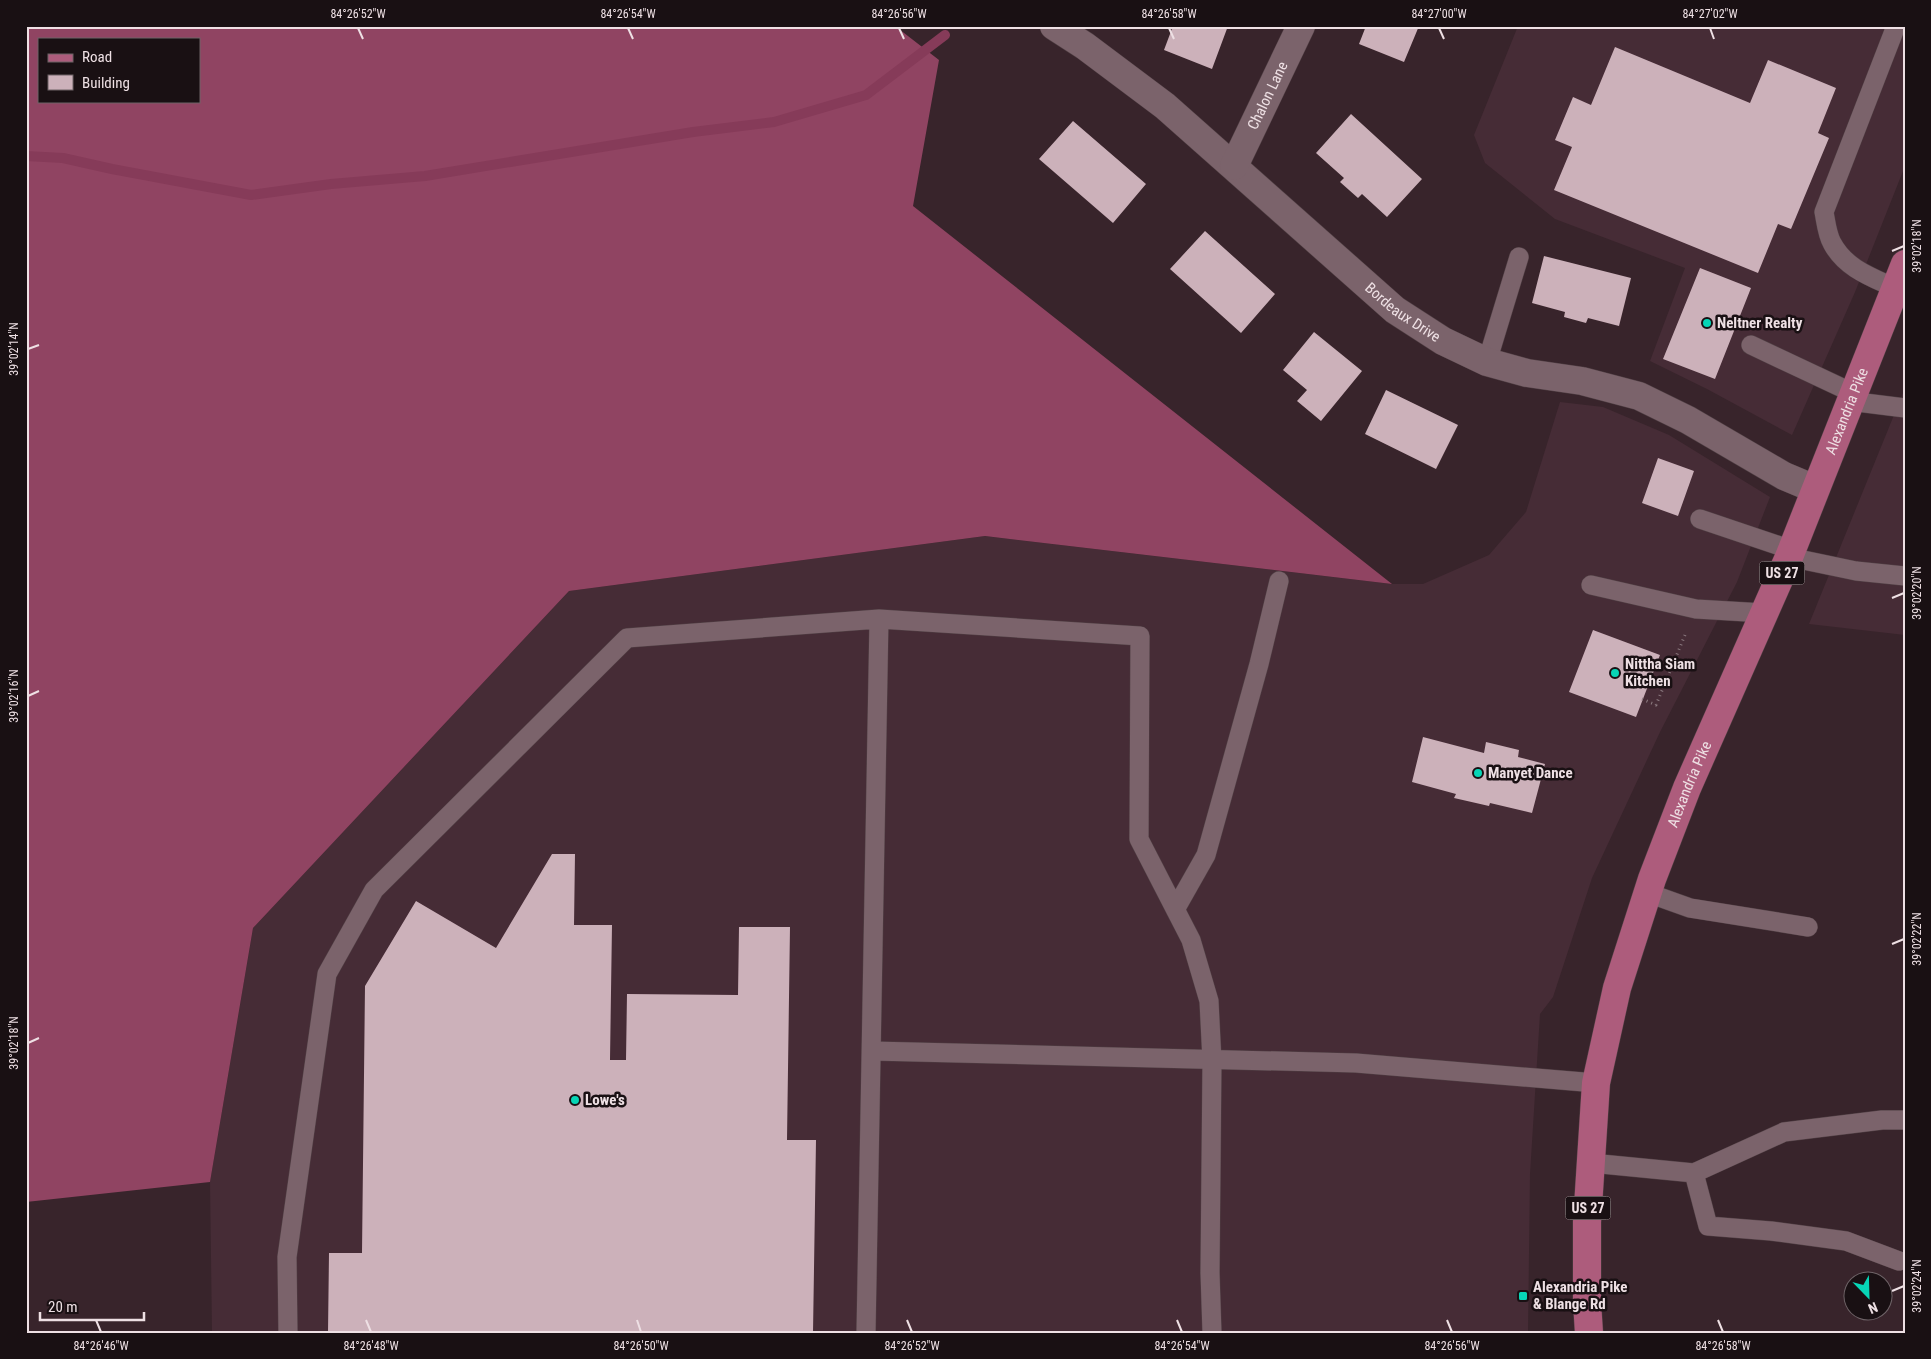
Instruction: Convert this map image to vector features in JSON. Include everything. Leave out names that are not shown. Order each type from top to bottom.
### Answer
[{"type":"main road","name":"Alexandria Pike","points":[[1589,1333],[1587,1232],[1596,1083],[1617,988],[1648,893],[1687,788],[1790,554],[1900,276]]},
{"type":"street","name":"Bordeaux Drive","points":[[1054,26],[1085,46],[1164,106],[1395,310],[1443,341],[1488,362],[1527,373],[1582,381],[1639,396],[1688,420],[1784,476],[1815,489]]},
{"type":"street","name":"Chalon Lane","points":[[1234,166],[1301,26]]},
{"type":"lane","points":[[1896,26],[1824,212],[1831,242],[1841,256],[1857,270],[1900,276]]},
{"type":"lane","points":[[1488,362],[1520,258]]},
{"type":"lane","points":[[1751,345],[1851,397],[1905,408]]},
{"type":"lane","points":[[1700,519],[1790,554],[1856,571],[1905,576]]},
{"type":"lane","points":[[1176,908],[1206,855],[1259,664],[1279,582]]},
{"type":"lane","points":[[1591,585],[1696,608],[1764,613]]},
{"type":"lane","points":[[866,1333],[879,619]]},
{"type":"lane","points":[[288,1333],[286,1257],[327,974],[374,890],[627,638],[879,619],[1140,636],[1139,839],[1192,941],[1209,1001],[1212,1060],[1210,1273],[1212,1333]]},
{"type":"lane","points":[[1648,893],[1690,908],[1808,927]]},
{"type":"lane","points":[[872,1051],[1356,1063],[1596,1083]]},
{"type":"lane","points":[[1590,1163],[1694,1173],[1784,1132],[1882,1120],[1905,1120]]},
{"type":"lane","points":[[1694,1173],[1708,1226],[1771,1231],[1846,1241],[1899,1261]]},
{"type":"path","points":[[1642,699],[1656,705],[1696,608]]},
{"type":"shaded area","points":[[26,26],[895,26],[939,60],[913,206],[1392,584],[985,536],[569,591],[253,928],[210,1182],[26,1202]]},
{"type":"shaded area","points":[[1518,26],[1905,26],[1905,166],[1855,292],[1792,435],[1707,389],[1650,361],[1685,268],[1555,219],[1485,163],[1474,135]]},
{"type":"shaded area","points":[[1905,388],[1905,635],[1809,624]]},
{"type":"shaded area","points":[[1560,402],[1603,407],[1669,435],[1770,497],[1737,582],[1660,732],[1592,878],[1553,997],[1540,1014],[1530,1174],[1528,1333],[212,1333],[210,1182],[253,928],[569,591],[985,536],[1392,584],[1423,584],[1489,555],[1526,512]]},
{"type":"building","points":[[1173,26],[1228,26],[1212,69],[1164,50]]},
{"type":"building","points":[[1366,26],[1419,26],[1404,62],[1359,44]]},
{"type":"building","points":[[1615,47],[1750,103],[1768,60],[1836,88],[1818,133],[1829,138],[1791,229],[1778,224],[1758,273],[1554,190],[1572,147],[1555,140],[1573,97],[1591,105]]},
{"type":"building","points":[[1351,114],[1422,179],[1387,217],[1362,194],[1358,198],[1340,182],[1344,178],[1316,153]]},
{"type":"building","points":[[1073,121],[1146,184],[1113,223],[1039,159]]},
{"type":"building","points":[[1205,231],[1275,294],[1241,333],[1170,269]]},
{"type":"building","points":[[1544,256],[1631,278],[1619,326],[1588,318],[1586,323],[1564,317],[1565,312],[1532,303]]},
{"type":"building","name":"Neltner Realty","points":[[1700,268],[1751,288],[1715,379],[1663,359]]},
{"type":"building","points":[[1314,332],[1362,371],[1321,421],[1297,401],[1307,390],[1283,370]]},
{"type":"building","points":[[1386,390],[1458,425],[1436,469],[1365,434]]},
{"type":"building","points":[[1658,458],[1694,471],[1678,516],[1642,503]]},
{"type":"building","name":"Nittha Siam Kitchen","points":[[1593,630],[1660,655],[1636,717],[1569,692]]},
{"type":"building","name":"Manyet Dance","points":[[1423,737],[1484,753],[1486,742],[1519,750],[1518,757],[1545,764],[1532,813],[1490,803],[1489,806],[1454,798],[1456,794],[1412,782]]},
{"type":"building","name":"Lowe's","points":[[552,854],[575,854],[574,925],[612,925],[610,1060],[626,1060],[627,994],[738,995],[739,927],[790,927],[787,1140],[816,1140],[813,1333],[328,1333],[329,1253],[362,1253],[365,986],[416,901],[496,948]]},
{"type":"waterway","points":[[26,156],[63,158],[251,195],[331,184],[425,176],[693,132],[774,122],[866,95],[945,35]]},
{"type":"place","name":"Neltner Realty","points":[[1707,323]]},
{"type":"place","name":"Nittha Siam Kitchen","points":[[1615,673]]},
{"type":"place","name":"Manyet Dance","points":[[1478,773]]},
{"type":"place","name":"Lowe's","points":[[575,1100]]},
{"type":"place","name":"Alexandria Pike & Blange Rd","points":[[1523,1296]]}]
